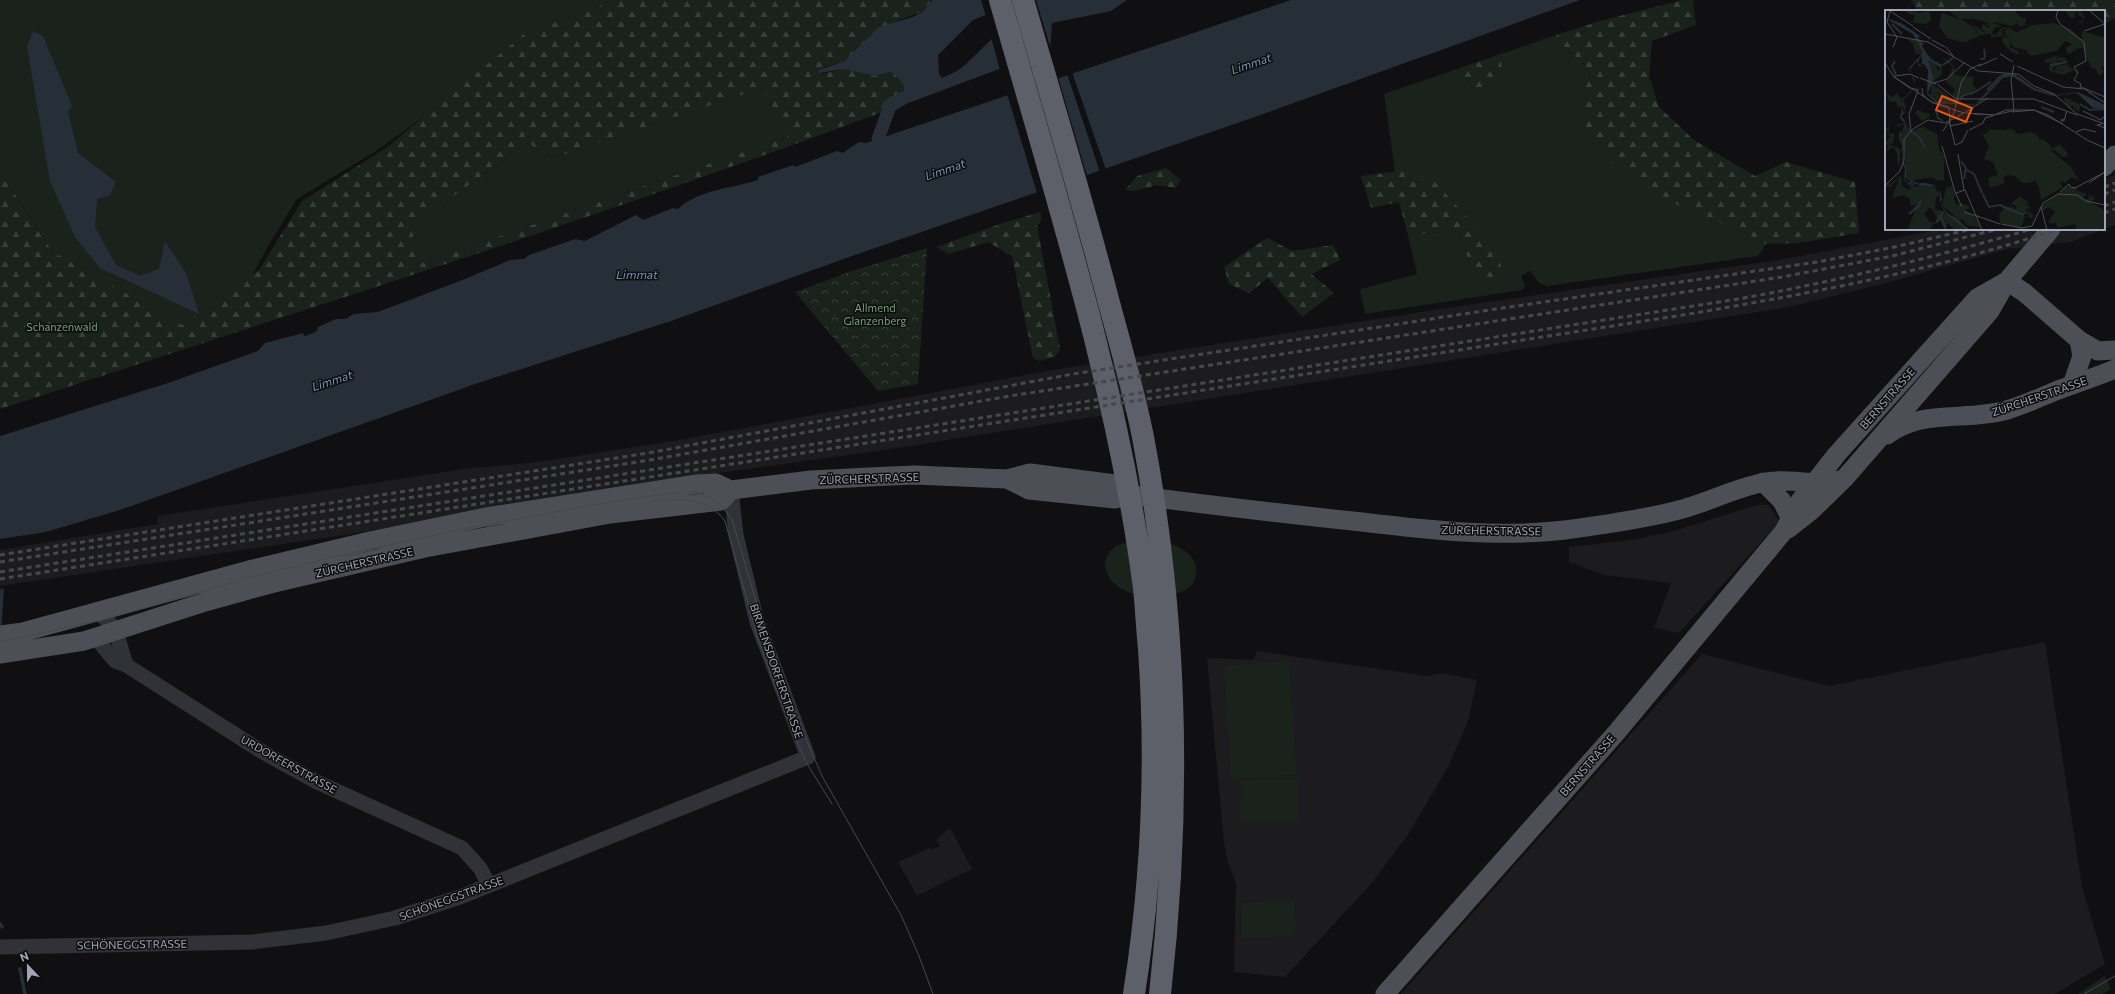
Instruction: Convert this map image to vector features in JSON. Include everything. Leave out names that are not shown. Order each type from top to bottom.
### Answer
[{"type":"highway","points":[[1000,0],[1095,338],[1120,443],[1144,591],[1174,722],[1168,934],[1160,994]]},
{"type":"highway","points":[[1023,0],[1093,240],[1142,435],[1166,591],[1152,711],[1152,833],[1134,994]]},
{"type":"main road","points":[[2105,166],[2115,155]]},
{"type":"main road","name":"BERNSTRASSE","points":[[1788,525],[1811,511],[1844,479],[1913,397],[1990,311],[2007,281],[2050,230]]},
{"type":"main road","points":[[2007,281],[2025,293],[2079,340],[2106,351],[2097,376]]},
{"type":"main road","name":"BERNSTRASSE","points":[[1385,994],[1616,733],[1788,525],[1800,501],[1815,484],[1837,454],[1977,298],[2007,281]]},
{"type":"main road","points":[[2072,385],[2082,356],[2079,340]]},
{"type":"main road","name":"ZÜRCHERSTRASSE","points":[[1872,446],[1897,428],[1911,422],[1939,416],[1979,416],[2007,410],[2115,369]]},
{"type":"main road","points":[[1908,374],[1913,397],[1923,406],[1939,416]]},
{"type":"main road","name":"ZÜRCHERSTRASSE","points":[[0,635],[23,632],[300,557],[486,517],[697,484],[716,483],[731,490],[811,480],[881,476],[1007,479],[1029,490],[1115,499],[1132,495],[1263,512],[1422,529],[1514,533],[1571,529],[1670,512],[1763,482],[1785,480],[1815,484],[1829,483],[1844,479]]},
{"type":"main road","points":[[1763,482],[1782,501],[1788,525]]},
{"type":"main road","name":"ZÜRCHERSTRASSE","points":[[0,654],[57,646],[96,638],[205,602],[357,563],[433,546],[572,520],[721,501],[731,490]]},
{"type":"street","name":"BIRMENSDORFERSTRASSE","points":[[731,490],[736,535],[757,622],[808,757]]},
{"type":"street","points":[[98,612],[115,628],[126,665]]},
{"type":"street","name":"URDORFERSTRASSE","points":[[96,638],[115,661],[126,665],[261,751],[317,782],[462,848],[480,868],[489,885]]},
{"type":"street","name":"SCHÖNEGGSTRASSE","points":[[0,947],[252,942],[326,933],[395,918],[445,902],[489,885],[808,757]]},
{"type":"shaded area","points":[[2115,175],[2115,225],[2105,229],[2105,179]]},
{"type":"shaded area","points":[[1937,230],[2102,230],[2071,242],[2007,249],[1886,283],[1789,307],[884,450],[654,482],[351,534],[0,586],[0,550],[157,524],[158,516],[471,468],[529,463],[691,438],[1052,370],[1460,306],[1785,259]]},
{"type":"shaded area","points":[[1757,505],[1768,505],[1780,521],[1679,633],[1654,628],[1671,583],[1604,575],[1569,562],[1569,547],[1631,540],[1670,532]]},
{"type":"shaded area","points":[[2045,642],[2082,887],[2105,964],[2055,994],[1401,994],[1702,654],[1829,686]]},
{"type":"shaded area","points":[[1257,651],[1428,676],[1443,673],[1477,680],[1468,721],[1448,767],[1409,833],[1371,884],[1285,977],[1234,972],[1236,883],[1228,863],[1224,843],[1207,658],[1254,660]]},
{"type":"shaded area","points":[[950,828],[972,869],[917,896],[898,862],[930,847],[931,850],[940,846],[936,840]]},
{"type":"green space","points":[[0,0],[636,0],[475,80],[376,151],[297,199],[268,246],[231,316],[198,341],[53,252],[0,172]]},
{"type":"green space","name":"Schanzenwald","points":[[617,0],[933,0],[921,12],[897,21],[845,61],[824,67],[821,74],[842,69],[875,76],[891,72],[896,75],[903,84],[904,91],[883,105],[885,111],[666,190],[555,228],[0,409],[0,172],[53,252],[182,325],[259,270],[302,201],[386,148],[524,34]],"holes":[[[762,88],[789,136],[419,264],[411,226],[528,143],[553,158]]]},
{"type":"green space","points":[[1682,0],[1693,0],[1696,25],[1652,41],[1649,76],[1659,107],[1694,140],[1755,176],[1786,162],[1855,182],[1859,233],[1799,243],[1766,244],[1743,232],[1651,194],[1608,160],[1589,135],[1582,112],[1582,91],[1591,76],[1581,60],[1568,52],[1556,35],[1600,21]]},
{"type":"green space","points":[[1911,0],[2115,0],[2115,18],[2105,23],[2105,10],[1916,10]]},
{"type":"green space","points":[[1556,35],[1568,52],[1581,60],[1591,76],[1582,91],[1705,215],[1766,244],[1758,256],[1547,286],[1539,283],[1530,271],[1521,276],[1525,286],[1522,290],[1365,314],[1360,289],[1417,274],[1408,235],[1457,231],[1472,267],[1502,278],[1400,171],[1395,172],[1384,94],[1457,69],[1476,91],[1502,77],[1501,54]]},
{"type":"green space","points":[[1501,54],[1502,77],[1476,91],[1457,69]]},
{"type":"green space","points":[[762,88],[790,136],[419,264],[410,226],[528,143],[553,158]]},
{"type":"green space","points":[[1166,168],[1181,180],[1175,188],[1157,185],[1134,191],[1125,190],[1137,176]]},
{"type":"green space","points":[[1400,171],[1432,179],[1498,250],[1503,278],[1485,283],[1472,267],[1457,231],[1408,235],[1399,202],[1371,208],[1361,176]]},
{"type":"green space","points":[[1040,212],[1042,219],[1037,225],[1060,349],[1055,357],[1039,361],[1033,358],[1012,256],[988,242],[949,254],[936,247],[1003,223]]},
{"type":"green space","points":[[1267,238],[1292,251],[1333,245],[1340,260],[1311,274],[1334,293],[1302,317],[1268,278],[1249,293],[1229,284],[1224,267]]},
{"type":"green space","name":"Allmend Glanzenberg","points":[[927,248],[918,384],[878,391],[795,292],[852,271]]},
{"type":"green space","points":[[1147,538],[1171,544],[1187,552],[1196,565],[1195,578],[1189,588],[1164,596],[1150,596],[1124,590],[1114,583],[1107,574],[1105,562],[1111,551],[1128,541]]},
{"type":"green space","points":[[1289,661],[1297,774],[1231,779],[1224,666]]},
{"type":"green space","points":[[1298,779],[1299,821],[1241,822],[1240,780]]},
{"type":"green space","points":[[1294,900],[1296,936],[1242,938],[1241,903]]},
{"type":"green space","points":[[2105,976],[2111,989],[2103,994],[2078,994]]},
{"type":"water","points":[[933,0],[1127,0],[1111,11],[1052,23],[1050,52],[885,111],[883,105],[889,97],[904,91],[903,84],[896,75],[890,72],[875,76],[842,69],[819,73],[819,70],[845,61],[879,27],[913,17],[922,12]],"holes":[[[1007,7],[998,33],[957,71],[942,78],[939,74],[938,55],[973,20]]]},
{"type":"water","name":"Limmat","points":[[1291,0],[1580,0],[1246,120],[852,256],[671,321],[478,383],[120,510],[46,532],[0,539],[0,436],[168,383],[258,351],[265,343],[303,333],[304,336],[316,332],[318,327],[336,319],[345,319],[354,314],[378,312],[510,260],[524,259],[529,255],[575,239],[585,241],[636,215],[643,220],[673,208],[678,209],[686,202],[705,193],[758,180],[758,177],[793,165],[795,167],[837,151],[843,153],[859,142],[866,143]]},
{"type":"water","points":[[33,31],[43,36],[72,106],[68,112],[78,153],[116,182],[110,195],[97,199],[95,227],[116,265],[140,276],[159,269],[165,242],[186,273],[199,314],[100,268],[75,237],[50,181],[27,47]]},
{"type":"pier","points":[[981,0],[1036,0],[1052,53],[1000,70],[991,37],[997,31],[1011,26],[1006,9],[986,17]]},
{"type":"pier","points":[[1072,72],[1106,170],[1100,172],[1067,74]]},
{"type":"pier","points":[[1058,77],[1087,176],[1037,193],[1007,94]]},
{"type":"waterway","points":[[878,139],[890,106],[902,99]]},
{"type":"waterway","points":[[0,624],[2,590]]},
{"type":"waterway","points":[[20,969],[25,994]]},
{"type":"tram line","points":[[0,642],[106,619],[254,576],[342,555],[473,527],[593,505],[665,494],[697,492],[718,502],[732,519],[762,622],[806,739],[822,776],[901,915],[919,956],[933,994]]},
{"type":"tram line","points":[[653,501],[674,499],[693,500],[710,507],[725,521],[757,636],[785,713],[806,762],[832,804]]},
{"type":"tram line","points":[[2084,994],[2115,976]]},
{"type":"railway","points":[[2105,187],[2115,183]]},
{"type":"railway","points":[[2105,194],[2115,190]]},
{"type":"railway","points":[[2105,206],[2115,202]]},
{"type":"railway","points":[[2105,213],[2115,209]]},
{"type":"railway","points":[[0,555],[648,453],[1073,374],[1496,309],[1817,262],[1890,248],[1968,230]]},
{"type":"railway","points":[[0,562],[650,460],[1010,396],[1782,277],[1892,256],[1994,230]]},
{"type":"railway","points":[[0,572],[1738,299],[1886,268],[2028,230]]},
{"type":"railway","points":[[0,579],[1695,313],[1787,297],[1923,268],[1969,256],[2055,230]]}]
